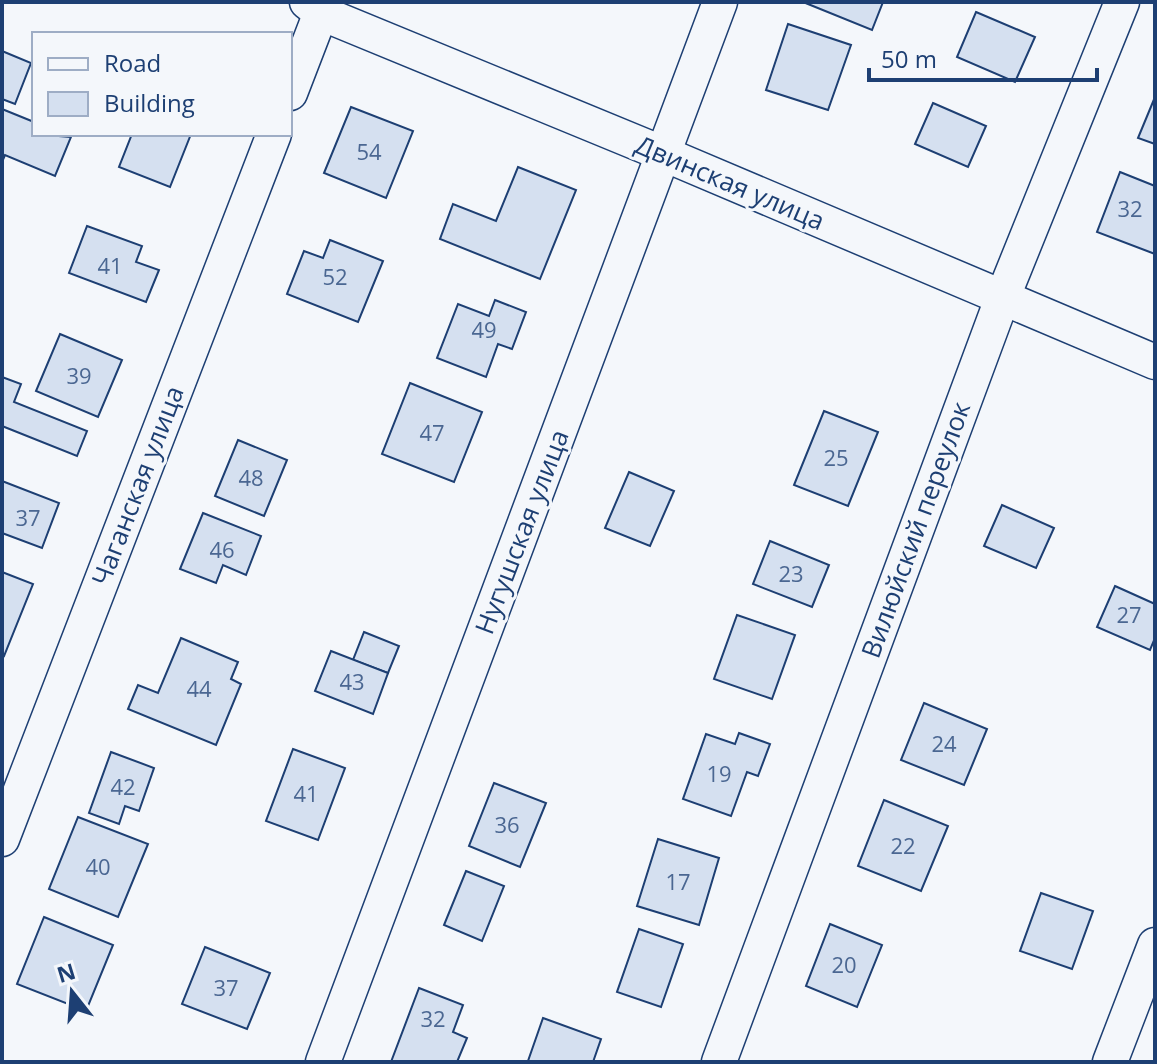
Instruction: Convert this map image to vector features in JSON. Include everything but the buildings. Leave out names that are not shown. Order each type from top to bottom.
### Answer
[{"type":"street","name":"Нугушская улица","points":[[323,1062],[720,2]]},
{"type":"street","name":"Вилюйский переулок","points":[[719,1062],[1002,299],[1122,2]]},
{"type":"street","name":"Двинская улица","points":[[318,6],[1155,362]]},
{"type":"street","points":[[292,87],[318,6]]},
{"type":"street","name":"Чаганская улица","points":[[2,839],[273,136]]},
{"type":"street","points":[[1110,1062],[1155,945]]}]
